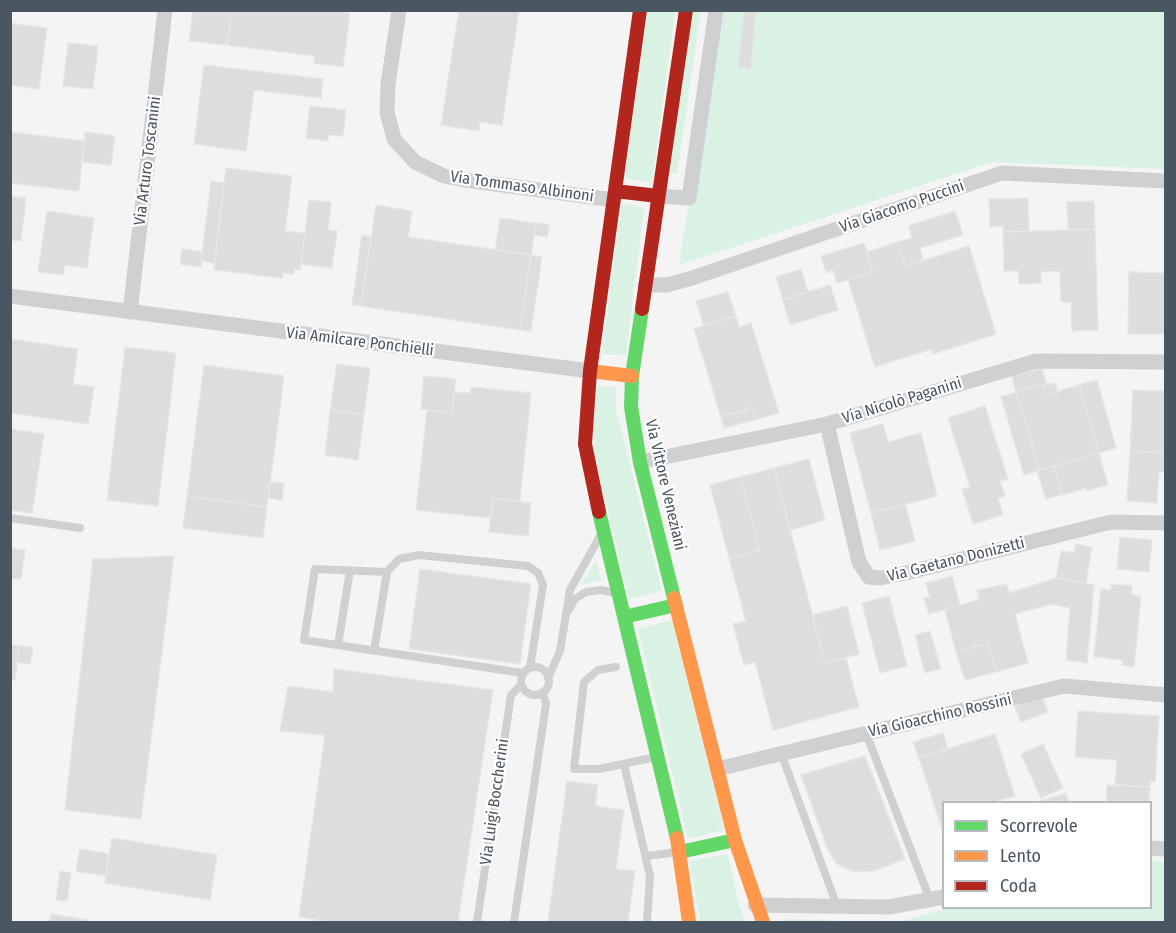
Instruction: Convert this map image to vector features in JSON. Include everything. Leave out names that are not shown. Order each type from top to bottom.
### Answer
[{"type":"main road","points":[[640,10],[590,371],[585,421],[586,454],[680,852],[689,922]]},
{"type":"main road","name":"Via Vittore Veneziani","points":[[686,10],[632,376],[630,407],[640,462],[735,840],[755,905],[763,922]]},
{"type":"main road","points":[[614,195],[658,196]]},
{"type":"main road","points":[[590,371],[632,376]]},
{"type":"main road","points":[[624,617],[676,605]]},
{"type":"main road","points":[[680,852],[735,840]]},
{"type":"street","name":"Via Arturo Toscanini","points":[[130,312],[165,10]]},
{"type":"street","name":"Via Tommaso Albinoni","points":[[399,10],[388,84],[387,112],[394,139],[415,162],[429,170],[454,178],[614,195]]},
{"type":"street","points":[[658,196],[689,198],[716,10]]},
{"type":"street","name":"Via Giacomo Puccini","points":[[645,285],[667,285],[692,278],[1002,173],[1166,181]]},
{"type":"street","name":"Via Amilcare Ponchielli","points":[[10,296],[590,371]]},
{"type":"street","name":"Via Nicolò Paganini","points":[[640,462],[827,424],[1036,361],[1166,362]]},
{"type":"street","name":"Via Gaetano Donizetti","points":[[827,424],[859,562],[870,577],[880,578],[906,573],[1111,522],[1166,523]]},
{"type":"street","name":"Via Gioacchino Rossini","points":[[717,768],[1064,687],[1166,695]]},
{"type":"street","points":[[755,905],[890,907],[937,898]]},
{"type":"lane","points":[[10,518],[80,528]]},
{"type":"lane","points":[[521,686],[532,695],[543,693],[548,686],[548,678],[558,660],[573,581],[604,529]]},
{"type":"lane","name":"Via Luigi Boccherini","points":[[387,572],[399,559],[419,555],[534,569],[543,585],[527,671],[521,686],[511,696],[477,922]]},
{"type":"lane","points":[[374,651],[387,572],[315,569],[304,640],[374,651],[527,671],[541,669],[548,678]]},
{"type":"lane","points":[[338,645],[350,570]]},
{"type":"lane","points":[[565,618],[572,603],[579,596],[601,590],[619,594]]},
{"type":"lane","points":[[616,667],[598,670],[585,682],[574,769],[599,769],[658,757]]},
{"type":"lane","points":[[514,922],[546,704],[543,693]]},
{"type":"lane","points":[[866,733],[937,898]]},
{"type":"lane","points":[[781,753],[837,907]]},
{"type":"lane","points":[[624,764],[650,876],[647,922]]},
{"type":"lane","points":[[647,856],[680,852]]},
{"type":"green space","points":[[648,11],[675,11],[652,183],[624,178]]},
{"type":"green space","points":[[692,11],[701,11],[677,174],[668,173]]},
{"type":"green space","points":[[717,11],[1165,11],[1165,169],[992,162],[679,265]]},
{"type":"green space","points":[[622,203],[644,208],[626,355],[602,354]]},
{"type":"green space","points":[[597,386],[616,387],[616,410],[662,591],[629,599],[595,456],[594,420]]},
{"type":"green space","points":[[596,561],[601,580],[581,585]]},
{"type":"green space","points":[[672,620],[724,830],[688,839],[638,629]]},
{"type":"green space","points":[[728,854],[738,902],[746,922],[700,922],[690,861]]},
{"type":"green space","points":[[1152,861],[1165,862],[1165,922],[899,922],[944,909],[1152,909]]},
{"type":"green space","points":[[783,919],[879,922],[784,922]]},
{"type":"building","points":[[193,10],[232,10],[227,45],[189,41]]},
{"type":"building","points":[[232,10],[334,10],[350,14],[343,67],[314,63],[315,56],[227,45]]},
{"type":"building","points":[[459,10],[519,10],[502,125],[480,122],[479,131],[441,125]]},
{"type":"building","points":[[744,10],[756,10],[751,69],[738,68]]},
{"type":"building","points":[[10,23],[47,28],[39,89],[10,85]]},
{"type":"building","points":[[68,43],[98,46],[93,89],[63,86]]},
{"type":"building","points":[[204,65],[323,79],[321,98],[254,90],[246,151],[194,144]]},
{"type":"building","points":[[310,106],[346,110],[343,136],[329,135],[328,141],[306,138]]},
{"type":"building","points":[[10,132],[84,141],[79,191],[10,183]]},
{"type":"building","points":[[85,132],[115,136],[111,165],[82,162]]},
{"type":"building","points":[[226,168],[292,176],[285,231],[305,233],[300,270],[294,269],[294,274],[283,273],[282,278],[214,270]]},
{"type":"building","points":[[211,181],[224,183],[214,263],[201,261]]},
{"type":"building","points":[[10,196],[26,198],[21,241],[10,240]]},
{"type":"building","points":[[1028,198],[1029,231],[1003,232],[1003,226],[990,227],[989,199]]},
{"type":"building","points":[[309,200],[331,202],[328,230],[337,231],[332,268],[301,264]]},
{"type":"building","points":[[1094,201],[1095,229],[1068,230],[1067,202]]},
{"type":"building","points":[[376,205],[412,211],[408,237],[531,255],[520,330],[361,306]]},
{"type":"building","points":[[47,211],[94,218],[87,268],[65,265],[63,275],[38,272]]},
{"type":"building","points":[[955,211],[963,235],[920,248],[923,261],[906,266],[898,242],[912,238],[909,226]]},
{"type":"building","points":[[500,218],[536,223],[531,255],[495,250]]},
{"type":"building","points":[[536,223],[549,225],[547,237],[534,235]]},
{"type":"building","points":[[1095,229],[1098,330],[1072,331],[1071,302],[1061,302],[1060,271],[1041,272],[1041,283],[1019,284],[1018,271],[1004,271],[1003,232]]},
{"type":"building","points":[[362,235],[371,237],[361,306],[352,305]]},
{"type":"building","points":[[898,242],[906,266],[969,246],[996,334],[933,354],[932,349],[875,367],[848,280],[873,272],[867,252]]},
{"type":"building","points":[[864,243],[873,272],[837,283],[833,270],[826,273],[821,256]]},
{"type":"building","points":[[182,249],[203,252],[201,267],[180,264]]},
{"type":"building","points":[[531,255],[542,257],[531,331],[520,330]]},
{"type":"building","points":[[801,269],[808,292],[783,300],[776,277]]},
{"type":"building","points":[[1129,272],[1166,273],[1165,334],[1128,334]]},
{"type":"building","points":[[830,285],[838,310],[790,325],[783,300]]},
{"type":"building","points":[[728,292],[736,316],[704,326],[696,301]]},
{"type":"building","points":[[736,316],[739,327],[751,323],[779,413],[757,419],[753,407],[721,417],[694,329]]},
{"type":"building","points":[[10,339],[78,349],[73,384],[94,387],[88,424],[10,413]]},
{"type":"building","points":[[125,347],[176,353],[158,506],[107,500]]},
{"type":"building","points":[[337,364],[370,368],[364,415],[330,410]]},
{"type":"building","points":[[204,365],[284,376],[267,507],[187,496]]},
{"type":"building","points":[[1042,368],[1047,385],[1055,383],[1058,392],[1046,395],[1043,384],[1016,392],[1012,376]]},
{"type":"building","points":[[424,376],[456,379],[452,413],[421,409]]},
{"type":"building","points":[[1097,380],[1116,448],[1099,453],[1079,385]]},
{"type":"building","points":[[1043,384],[1046,395],[1079,385],[1099,453],[1040,470],[1016,392]]},
{"type":"building","points":[[471,387],[531,393],[520,501],[493,498],[491,518],[416,510],[427,410],[452,413],[454,392],[470,393]]},
{"type":"building","points":[[1133,390],[1166,391],[1166,453],[1130,451]]},
{"type":"building","points":[[1016,392],[1040,470],[1024,475],[1001,397]]},
{"type":"building","points":[[985,406],[1008,479],[1000,481],[1005,496],[998,498],[1003,515],[973,524],[962,489],[970,487],[948,418]]},
{"type":"building","points":[[753,407],[757,419],[724,428],[721,417]]},
{"type":"building","points":[[330,410],[364,415],[358,460],[325,455]]},
{"type":"building","points":[[883,424],[888,442],[921,433],[937,496],[871,513],[850,433]]},
{"type":"building","points":[[10,429],[44,434],[32,513],[10,510]]},
{"type":"building","points":[[1130,451],[1166,453],[1166,472],[1159,472],[1157,503],[1127,501]]},
{"type":"building","points":[[1099,453],[1108,485],[1062,495],[1054,466]]},
{"type":"building","points":[[809,459],[825,520],[790,530],[774,468]]},
{"type":"building","points":[[1054,466],[1062,495],[1046,499],[1037,471]]},
{"type":"building","points":[[774,468],[825,663],[846,658],[859,707],[773,730],[755,662],[744,665],[733,624],[746,621],[729,558],[760,550],[740,477]]},
{"type":"building","points":[[740,477],[760,550],[729,558],[710,485]]},
{"type":"building","points":[[270,482],[284,483],[282,500],[268,498]]},
{"type":"building","points":[[187,496],[267,507],[263,538],[183,528]]},
{"type":"building","points":[[493,498],[531,503],[528,536],[489,532]]},
{"type":"building","points":[[905,504],[915,541],[880,550],[871,513]]},
{"type":"building","points":[[1120,537],[1152,540],[1149,572],[1117,569]]},
{"type":"building","points":[[1076,544],[1092,547],[1086,584],[1056,578],[1061,551],[1074,553]]},
{"type":"building","points":[[10,548],[25,550],[21,579],[10,578]]},
{"type":"building","points":[[174,556],[141,819],[65,810],[93,559]]},
{"type":"building","points":[[420,569],[531,584],[520,664],[409,649]]},
{"type":"building","points":[[952,576],[960,605],[929,614],[924,598],[930,597],[926,583]]},
{"type":"building","points":[[1056,578],[1094,585],[1087,663],[1066,660],[1070,608],[1051,604],[1015,614],[1028,663],[996,672],[988,643],[956,652],[945,609],[979,600],[977,590],[1007,584],[1009,593]]},
{"type":"building","points":[[1111,584],[1132,586],[1131,595],[1141,596],[1134,667],[1122,665],[1123,660],[1094,657],[1101,589],[1111,590]]},
{"type":"building","points":[[889,596],[907,666],[880,673],[862,603]]},
{"type":"building","points":[[847,606],[859,654],[825,663],[812,615]]},
{"type":"building","points":[[930,631],[941,669],[925,673],[915,635]]},
{"type":"building","points":[[988,643],[996,672],[965,680],[956,652]]},
{"type":"building","points":[[10,645],[19,646],[15,680],[10,679]]},
{"type":"building","points":[[19,646],[33,647],[30,664],[17,662]]},
{"type":"building","points":[[334,669],[493,690],[458,922],[330,922],[299,917],[325,735],[280,731],[288,686],[333,692]]},
{"type":"building","points":[[1042,696],[1048,712],[1021,722],[1015,707]]},
{"type":"building","points":[[1078,711],[1159,716],[1155,782],[1150,782],[1150,787],[1115,785],[1117,760],[1075,757]]},
{"type":"building","points":[[943,733],[948,749],[919,758],[913,742]]},
{"type":"building","points":[[995,734],[1015,796],[998,801],[942,801],[942,829],[919,758]]},
{"type":"building","points":[[1043,744],[1063,788],[1041,798],[1021,754]]},
{"type":"building","points":[[865,756],[905,859],[873,871],[854,872],[837,864],[827,848],[801,775]]},
{"type":"building","points":[[567,781],[598,785],[595,806],[624,810],[616,869],[635,871],[628,922],[548,922]]},
{"type":"building","points":[[1107,785],[1150,787],[1149,801],[1106,801]]},
{"type":"building","points":[[1066,793],[1069,801],[1040,801]]},
{"type":"building","points":[[112,838],[217,855],[210,900],[105,883]]},
{"type":"building","points":[[80,849],[109,854],[106,876],[76,871]]},
{"type":"building","points":[[60,871],[71,873],[67,901],[56,900]]},
{"type":"building","points":[[51,914],[87,920],[87,922],[49,922]]},
{"type":"traffic: fast","points":[[642,309],[632,376],[631,407],[640,462],[674,598]]},
{"type":"traffic: fast","points":[[599,512],[677,838]]},
{"type":"traffic: fast","points":[[624,617],[676,605]]},
{"type":"traffic: fast","points":[[680,852],[735,840]]},
{"type":"traffic: slow","points":[[590,371],[632,376]]},
{"type":"traffic: slow","points":[[674,598],[735,840],[763,922]]},
{"type":"traffic: slow","points":[[677,838],[689,922]]},
{"type":"traffic: jam","points":[[599,512],[585,444],[590,371],[640,10]]},
{"type":"traffic: jam","points":[[642,309],[686,10]]},
{"type":"traffic: jam","points":[[615,191],[658,196]]}]
